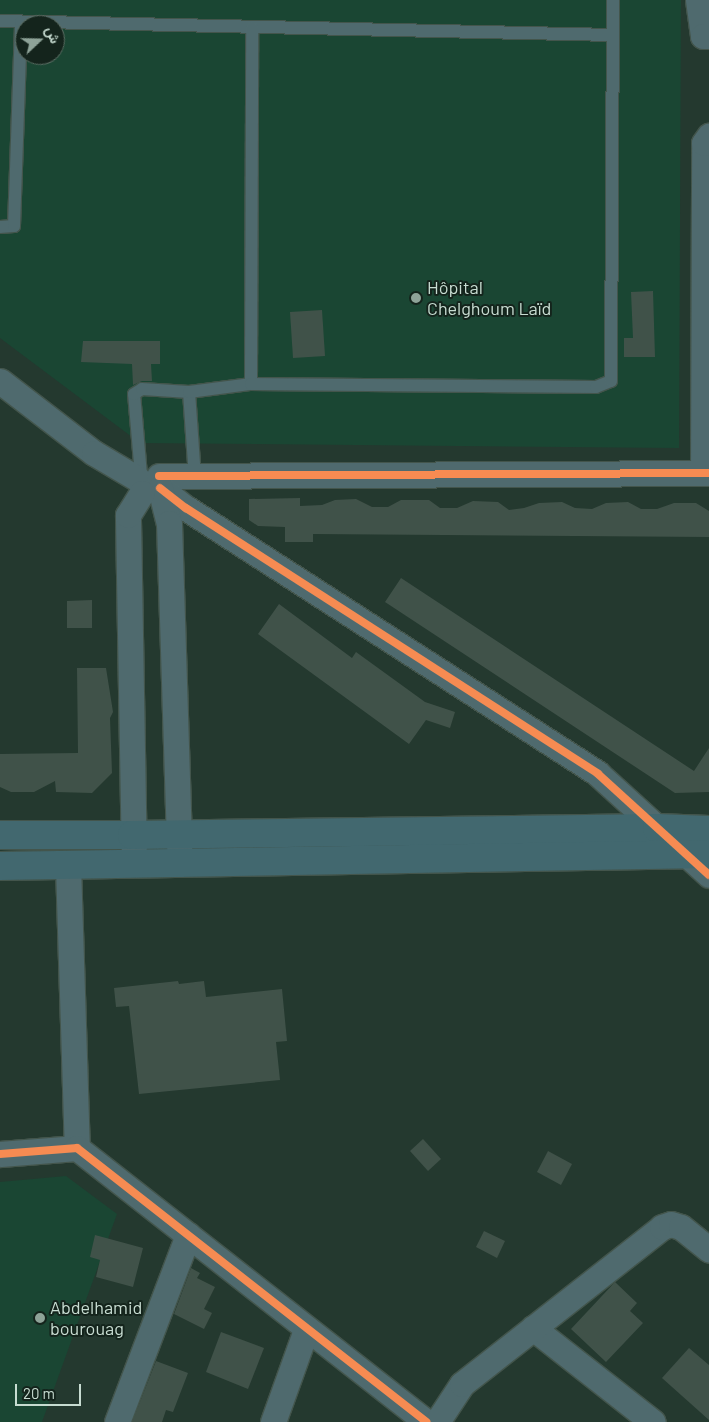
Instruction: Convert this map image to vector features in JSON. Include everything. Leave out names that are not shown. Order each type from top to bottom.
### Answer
[{"type":"main road","points":[[0,835],[132,836],[657,828],[709,830]]},
{"type":"main road","points":[[0,866],[699,854]]},
{"type":"street","points":[[698,0],[703,36],[709,36]]},
{"type":"street","points":[[148,482],[195,477],[706,473],[704,143],[709,136]]},
{"type":"street","points":[[0,381],[94,453],[148,482],[178,516],[598,774],[657,828],[699,854],[709,875]]},
{"type":"street","points":[[94,453],[124,489],[128,515],[132,836],[134,863]]},
{"type":"street","points":[[178,516],[225,477]]},
{"type":"street","points":[[128,515],[148,482]]},
{"type":"street","points":[[178,516],[180,864]]},
{"type":"street","points":[[68,866],[77,1148]]},
{"type":"street","points":[[0,1154],[77,1148],[306,1330],[426,1422]]},
{"type":"street","points":[[437,1422],[462,1384],[662,1227],[671,1224],[681,1227],[709,1250]]},
{"type":"street","points":[[116,1422],[188,1235]]},
{"type":"street","points":[[533,1328],[653,1422]]},
{"type":"street","points":[[273,1422],[306,1330]]},
{"type":"lane","points":[[148,482],[134,394],[142,388],[189,392],[251,384],[596,387],[611,381],[614,0]]},
{"type":"lane","points":[[0,21],[15,22]]},
{"type":"lane","points":[[65,23],[613,35]]},
{"type":"lane","points":[[251,384],[252,28]]},
{"type":"lane","points":[[0,227],[14,226],[20,65]]},
{"type":"lane","points":[[189,392],[195,477]]},
{"type":"shaded area","points":[[0,0],[681,0],[679,448],[140,443],[0,338]]},
{"type":"shaded area","name":"Abdelhamid bourouag","points":[[66,1176],[117,1214],[42,1422],[0,1422],[0,1182]]},
{"type":"building","points":[[653,291],[655,357],[624,357],[624,338],[633,338],[631,292]]},
{"type":"building","points":[[322,310],[325,356],[293,358],[290,312]]},
{"type":"building","points":[[83,341],[160,341],[160,364],[151,364],[152,381],[142,381],[133,385],[132,364],[81,362]]},
{"type":"building","points":[[300,498],[300,506],[322,505],[335,500],[356,499],[372,507],[388,507],[401,500],[429,500],[440,508],[457,508],[473,501],[498,502],[509,510],[539,503],[562,502],[575,508],[592,509],[606,503],[628,502],[641,509],[657,509],[674,503],[696,503],[709,511],[709,537],[313,534],[313,542],[285,542],[285,527],[258,526],[249,520],[249,499]]},
{"type":"building","points":[[401,578],[694,771],[709,748],[709,792],[675,793],[385,602]]},
{"type":"building","points":[[92,600],[92,628],[67,628],[67,601]]},
{"type":"building","points":[[279,604],[352,658],[356,652],[425,702],[455,712],[450,728],[426,720],[409,744],[258,634]]},
{"type":"building","points":[[77,668],[106,668],[113,712],[110,718],[112,773],[92,793],[56,792],[55,781],[34,792],[11,792],[0,787],[0,754],[78,753]]},
{"type":"building","points":[[178,981],[179,984],[204,981],[206,997],[282,989],[287,1041],[276,1042],[280,1080],[139,1094],[129,1006],[116,1007],[114,988]]},
{"type":"building","points":[[423,1139],[441,1159],[428,1171],[410,1151]]},
{"type":"building","points":[[548,1151],[572,1164],[561,1185],[537,1172]]},
{"type":"building","points":[[484,1231],[505,1241],[497,1258],[476,1247]]},
{"type":"building","points":[[95,1235],[143,1248],[133,1287],[96,1277],[100,1260],[90,1257]]},
{"type":"building","points":[[191,1268],[200,1273],[197,1278],[215,1287],[204,1309],[212,1313],[204,1329],[174,1314]]},
{"type":"building","points":[[615,1282],[637,1303],[630,1311],[643,1323],[606,1362],[571,1329]]},
{"type":"building","points":[[221,1332],[264,1348],[248,1389],[206,1372]]},
{"type":"building","points":[[689,1348],[709,1365],[709,1420],[662,1378]]},
{"type":"building","points":[[156,1361],[188,1373],[173,1412],[166,1410],[162,1422],[132,1422]]},
{"type":"cycle path","points":[[159,476],[709,473]]},
{"type":"cycle path","points":[[160,488],[186,508],[598,774],[709,875]]},
{"type":"cycle path","points":[[0,1154],[77,1148],[426,1422]]},
{"type":"place","name":"Hôpital Chelghoum Laïd","points":[[416,298]]},
{"type":"place","name":"Abdelhamid bourouag","points":[[40,1318]]}]
